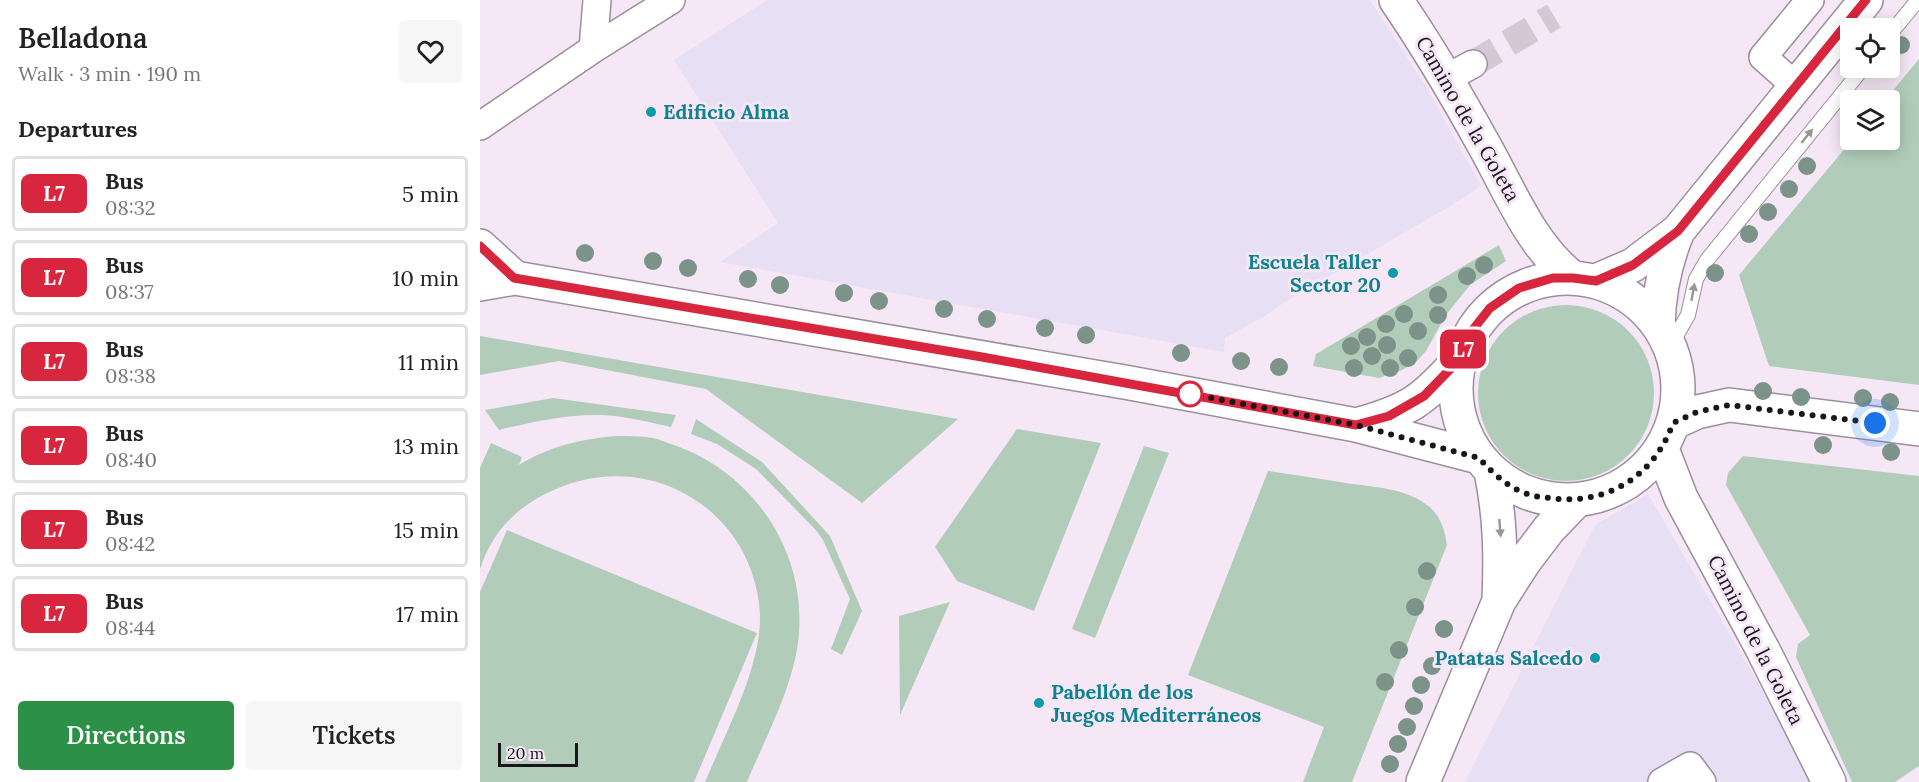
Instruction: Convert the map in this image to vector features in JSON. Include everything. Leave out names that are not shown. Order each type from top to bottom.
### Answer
[{"type":"street","points":[[593,49],[597,0]]},
{"type":"street","points":[[480,126],[593,49],[671,0]]},
{"type":"street","name":"Camino de la Goleta","points":[[1396,0],[1460,71],[1537,240],[1552,260],[1585,280]]},
{"type":"street","points":[[1797,87],[1763,57],[1810,0]]},
{"type":"street","points":[[1585,280],[1633,265],[1678,231],[1866,0]]},
{"type":"street","points":[[1660,447],[1679,397],[1670,348],[1663,276],[1678,231]]},
{"type":"street","points":[[1528,284],[1539,253],[1537,240]]},
{"type":"street","points":[[480,246],[514,278]]},
{"type":"street","points":[[480,284],[514,278],[985,357],[1356,425],[1485,464],[1522,492],[1577,500],[1608,493],[1636,477],[1660,447],[1697,412],[1729,405]]},
{"type":"street","points":[[1499,601],[1501,546],[1498,507],[1485,464],[1462,426],[1456,398],[1455,376],[1471,332],[1490,308],[1528,284],[1553,278],[1585,280],[1608,285],[1633,300],[1701,391],[1729,405],[1919,429]]},
{"type":"street","points":[[1356,425],[1389,416],[1407,407],[1432,389],[1460,359]]},
{"type":"street","name":"Camino de la Goleta","points":[[1660,447],[1681,498],[1763,650],[1829,782]]},
{"type":"street","points":[[1423,782],[1499,601],[1549,529],[1577,500]]},
{"type":"street","points":[[1662,782],[1690,766],[1702,782]]},
{"type":"lane","points":[[1900,22],[1918,0]]},
{"type":"lane","points":[[1670,348],[1689,315],[1696,279],[1707,260],[1855,78]]},
{"type":"shaded area","points":[[767,0],[1370,0],[1428,90],[1481,186],[1225,338],[1224,352],[720,262],[778,223],[674,60]]},
{"type":"shaded area","points":[[1648,494],[1816,782],[1465,782],[1595,525]]},
{"type":"green space","points":[[1919,59],[1919,385],[1769,366],[1739,275],[1844,150],[1900,150],[1900,90],[1893,90]]},
{"type":"green space","points":[[1499,245],[1506,261],[1470,285],[1446,315],[1426,351],[1416,362],[1379,378],[1313,366],[1316,354]]},
{"type":"green space","points":[[1566,305],[1600,312],[1615,320],[1628,331],[1639,344],[1647,359],[1654,393],[1647,427],[1639,442],[1628,455],[1615,466],[1600,474],[1566,481],[1532,474],[1517,466],[1504,455],[1493,442],[1485,427],[1478,393],[1485,359],[1493,344],[1504,331],[1517,320],[1532,312]]},
{"type":"green space","points":[[480,336],[958,419],[862,503],[706,389],[559,361],[480,375]]},
{"type":"green space","points":[[553,398],[676,415],[671,427],[619,417],[588,415],[550,419],[499,430],[485,410]]},
{"type":"green space","points":[[696,419],[762,462],[830,536],[862,611],[842,655],[831,649],[850,599],[823,540],[756,469],[717,444],[691,434]]},
{"type":"green space","points":[[1017,429],[1101,443],[1034,611],[957,581],[935,547]]},
{"type":"green space","points":[[616,436],[656,439],[702,457],[727,474],[749,494],[768,518],[783,543],[793,572],[799,601],[797,651],[779,708],[747,782],[705,782],[749,677],[759,634],[760,614],[753,577],[739,545],[718,518],[691,497],[660,483],[627,477],[592,478],[546,493],[519,511],[503,526],[488,550],[480,569],[480,468],[491,443],[522,457],[519,465],[566,444]]},
{"type":"green space","points":[[1144,446],[1169,453],[1095,638],[1072,629]]},
{"type":"green space","points":[[1743,456],[1919,476],[1919,766],[1895,782],[1852,782],[1796,657],[1798,644],[1810,635],[1726,485],[1728,473]]},
{"type":"green space","points":[[1268,471],[1378,487],[1409,495],[1432,509],[1439,518],[1445,534],[1447,545],[1352,782],[1303,782],[1324,727],[1188,675]]},
{"type":"green space","points":[[507,530],[757,633],[694,782],[480,782],[480,592]]},
{"type":"green space","points":[[950,602],[900,715],[899,616]]},
{"type":"tunnel","points":[[1473,64],[1554,16]]},
{"type":"bus line","name":"L7","points":[[480,246],[514,278],[982,357],[1356,425],[1389,416],[1424,396],[1460,359],[1471,332],[1490,308],[1519,288],[1553,278],[1596,281],[1633,265],[1659,247],[1678,231],[1866,0]]},
{"type":"place","name":"Edificio Alma","points":[[651,112]]},
{"type":"place","name":"Escuela Taller Sector 20","points":[[1393,273]]},
{"type":"place","name":"Patatas Salcedo","points":[[1595,658]]},
{"type":"place","name":"Pabellón de los Juegos Mediterráneos","points":[[1039,703]]},
{"type":"route","points":[[1190,394],[1356,425],[1479,458],[1491,471],[1522,492],[1556,499],[1577,500],[1608,493],[1636,477],[1662,449],[1673,423],[1697,412],[1729,405],[1875,423]]}]
